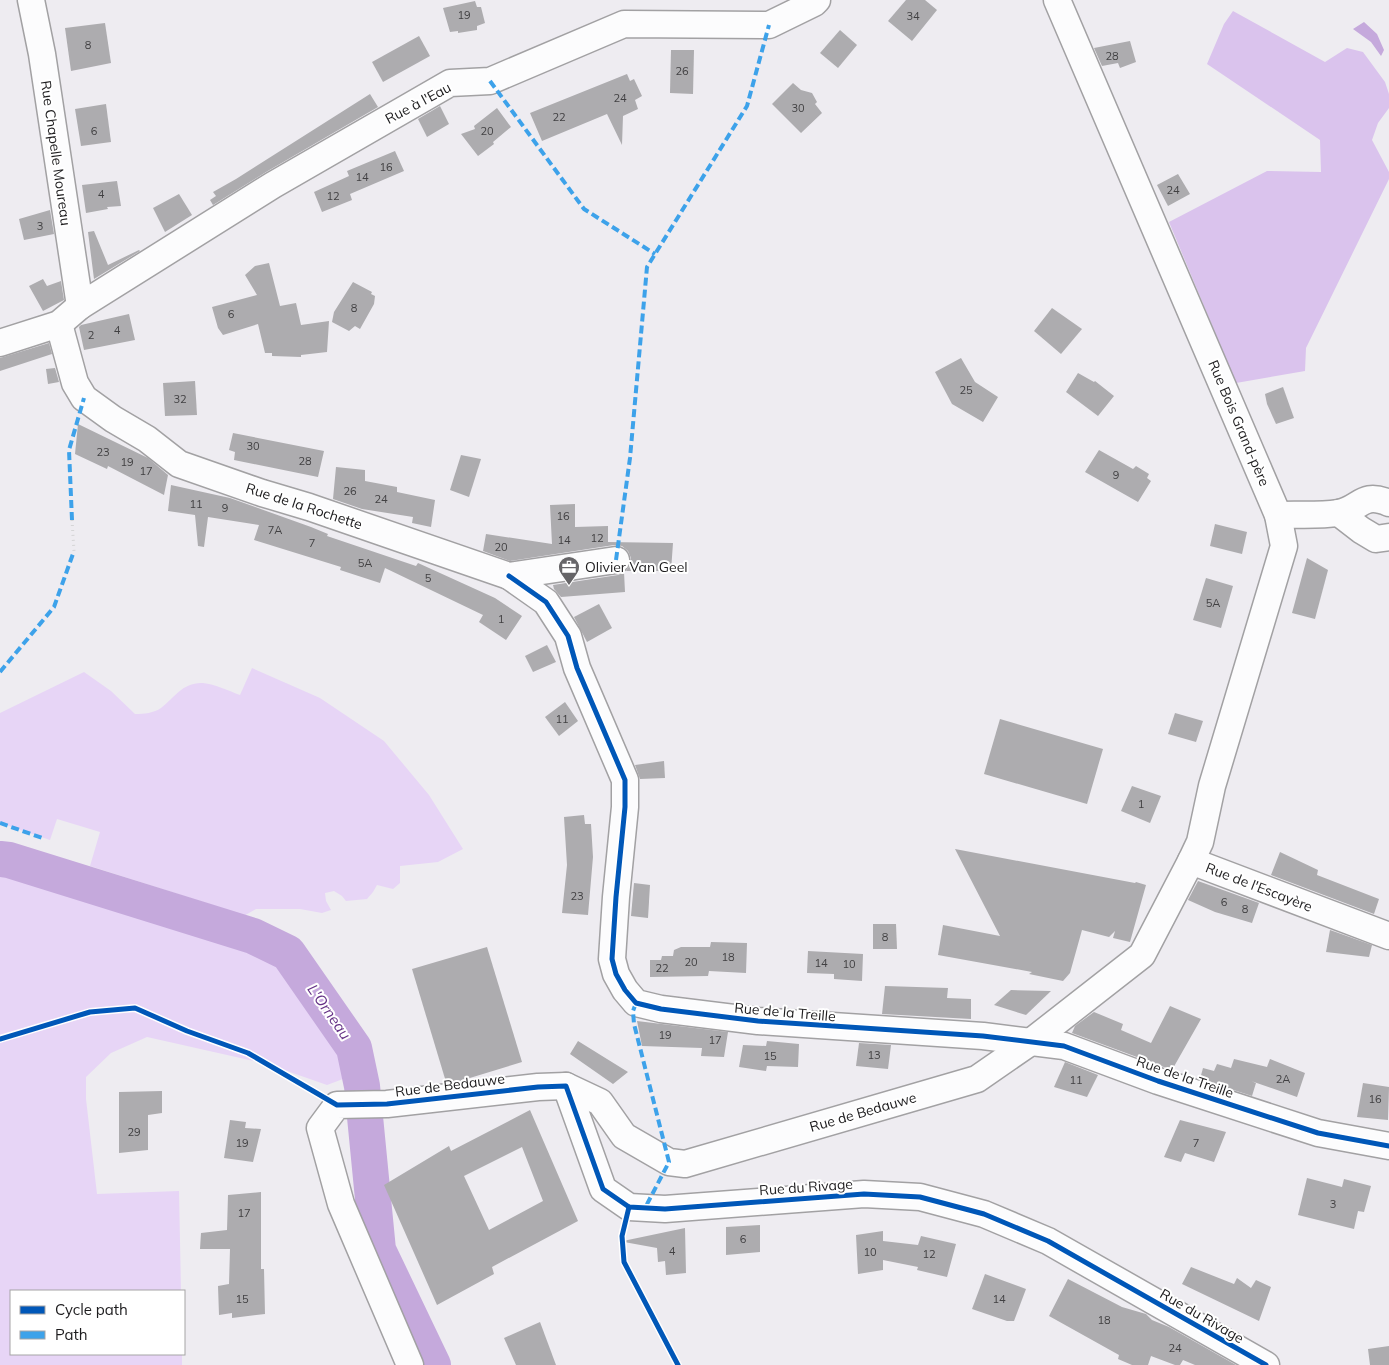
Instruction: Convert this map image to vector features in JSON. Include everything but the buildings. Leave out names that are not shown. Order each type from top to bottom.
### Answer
[{"type":"street","name":"Rue Chapelle Moureau","points":[[31,0],[42,54],[80,306]]},
{"type":"street","name":"Rue à l'Eau","points":[[59,324],[80,306],[274,185],[450,82],[490,81],[624,24],[768,25],[817,0]]},
{"type":"street","name":"Rue Bois Grand-père","points":[[1057,0],[1278,515],[1284,546],[1212,786],[1200,842],[1191,862]]},
{"type":"street","points":[[0,344],[59,324]]},
{"type":"street","name":"Rue de la Rochette","points":[[59,324],[75,383],[84,398],[179,464],[509,576],[616,560]]},
{"type":"street","points":[[1278,515],[1339,513],[1362,502],[1376,498],[1389,503]]},
{"type":"street","points":[[1339,513],[1361,530],[1376,538],[1389,536]]},
{"type":"street","name":"Rue de la Treille","points":[[509,576],[546,602],[568,636],[577,668],[624,780],[625,807],[612,959],[616,974],[625,990],[636,1003],[661,1009],[758,1022],[983,1036],[1064,1046],[1158,1081],[1318,1134],[1389,1146]]},
{"type":"street","name":"Rue de l'Escayère","points":[[1032,1041],[1142,955],[1191,862],[1389,936]]},
{"type":"street","name":"Rue de Bedauwe","points":[[337,1105],[387,1104],[538,1086],[566,1086],[600,1102],[624,1136],[668,1162],[685,1164],[977,1079],[1032,1041]]},
{"type":"street","points":[[566,1086],[603,1189],[629,1207]]},
{"type":"street","points":[[337,1105],[320,1128],[341,1204],[410,1365]]},
{"type":"street","name":"Rue du Rivage","points":[[629,1207],[665,1209],[864,1194],[920,1197],[984,1214],[1048,1241],[1266,1365]]},
{"type":"path","points":[[72,520],[74,551]]},
{"type":"path","points":[[0,1039],[90,1012],[135,1008],[187,1031],[248,1053],[337,1105]]},
{"type":"path","points":[[629,1207],[622,1236],[624,1262],[678,1365]]},
{"type":"shaded area","points":[[1233,11],[1325,62],[1347,48],[1363,52],[1385,82],[1389,94],[1389,108],[1378,123],[1372,140],[1389,172],[1389,179],[1306,348],[1305,371],[1236,383],[1169,222],[1267,171],[1321,172],[1320,140],[1207,64],[1224,24]]},
{"type":"shaded area","points":[[1364,22],[1377,34],[1384,50],[1381,56],[1371,42],[1353,29]]},
{"type":"shaded area","points":[[252,668],[320,698],[384,741],[429,795],[463,849],[438,862],[400,866],[400,883],[393,889],[377,885],[367,899],[346,901],[334,891],[325,893],[326,901],[331,910],[322,913],[300,909],[256,909],[242,917],[228,910],[90,866],[100,832],[57,819],[50,840],[0,823],[0,713],[84,672],[111,691],[135,714],[149,713],[161,708],[180,691],[196,683],[212,685],[240,695]]},
{"type":"shaded area","points":[[0,867],[260,947],[280,961],[341,1046],[351,1076],[327,1085],[267,1064],[147,1037],[111,1053],[86,1077],[86,1099],[97,1194],[179,1191],[181,1290],[10,1290],[10,1355],[182,1355],[182,1365],[0,1365]]},
{"type":"waterway","name":"L'Orneau","points":[[0,859],[9,860],[253,936],[288,953],[354,1048],[362,1086],[378,1250],[433,1365]]},
{"type":"marked path","points":[[616,560],[630,458],[647,267],[747,106],[769,25]]},
{"type":"marked path","points":[[490,81],[584,209],[655,254]]},
{"type":"marked path","points":[[72,520],[69,450],[84,398]]},
{"type":"marked path","points":[[0,672],[54,607],[74,551]]},
{"type":"marked path","points":[[0,823],[45,839]]},
{"type":"marked path","points":[[636,1003],[633,1011],[634,1024],[669,1162],[645,1208]]},
{"type":"cycle path","points":[[509,576],[546,602],[568,636],[577,668],[625,780],[625,807],[612,959],[616,974],[625,990],[636,1003],[661,1009],[758,1021],[983,1036],[1064,1046],[1158,1081],[1318,1133],[1389,1146]]},
{"type":"cycle path","points":[[0,1039],[90,1012],[135,1008],[187,1031],[248,1053],[337,1105],[387,1104],[538,1087],[566,1086],[603,1189],[629,1207],[665,1209],[864,1194],[920,1197],[984,1214],[1048,1241],[1266,1365]]},
{"type":"cycle path","points":[[629,1207],[622,1236],[624,1262],[678,1365]]},
{"type":"place","name":"Olivier Van Geel","points":[[569,586]]}]
